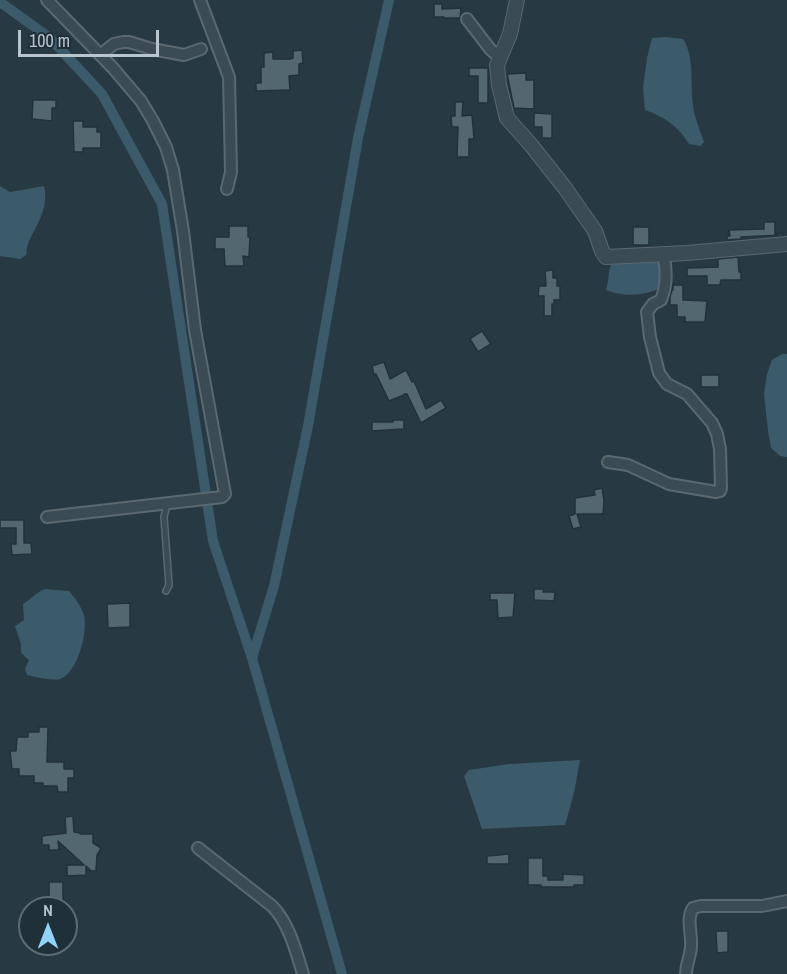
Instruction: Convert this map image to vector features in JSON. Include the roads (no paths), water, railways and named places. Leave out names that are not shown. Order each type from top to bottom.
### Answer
[{"type":"street","points":[[47,0],[141,101],[166,147],[173,170],[195,330],[225,490],[222,497],[47,517]]},
{"type":"street","points":[[200,0],[229,77],[231,172],[227,189]]},
{"type":"street","points":[[517,0],[510,34],[497,65],[507,118],[566,188],[595,231],[606,257],[787,244]]},
{"type":"street","points":[[467,19],[490,49],[500,58]]},
{"type":"street","points":[[100,55],[118,42],[129,42],[184,55],[201,49]]},
{"type":"street","points":[[608,462],[628,465],[669,484],[716,492],[721,489],[720,449],[712,423],[687,393],[667,384],[663,379],[659,373],[650,337],[647,312],[653,304],[661,300],[666,282],[666,264],[663,254]]},
{"type":"street","points":[[198,848],[281,915],[303,974]]},
{"type":"street","points":[[686,974],[691,947],[689,914],[693,908],[762,906],[787,901]]},
{"type":"lane","points":[[166,591],[169,585],[164,517],[167,504]]},
{"type":"water","points":[[652,38],[683,39],[687,46],[691,63],[694,110],[704,142],[701,146],[689,144],[670,123],[645,110],[643,88]]},
{"type":"water","points":[[0,186],[10,192],[44,186],[45,201],[42,215],[28,243],[26,255],[20,259],[0,256]]},
{"type":"water","points":[[657,259],[662,266],[660,288],[633,295],[606,290],[612,263]]},
{"type":"water","points":[[782,354],[787,354],[787,457],[780,456],[771,448],[764,394],[772,360]]},
{"type":"water","points":[[45,589],[69,591],[78,602],[84,615],[83,641],[77,660],[72,669],[60,679],[27,675],[25,669],[29,660],[21,653],[21,644],[15,626],[24,620],[23,604]]},
{"type":"water","points":[[580,760],[565,825],[482,829],[464,776],[469,770],[509,764]]},
{"type":"waterway","points":[[342,974],[252,658],[274,586],[308,426],[358,138],[389,0]]},
{"type":"waterway","points":[[0,2],[50,38],[102,94],[162,204],[213,541],[252,658]]}]
